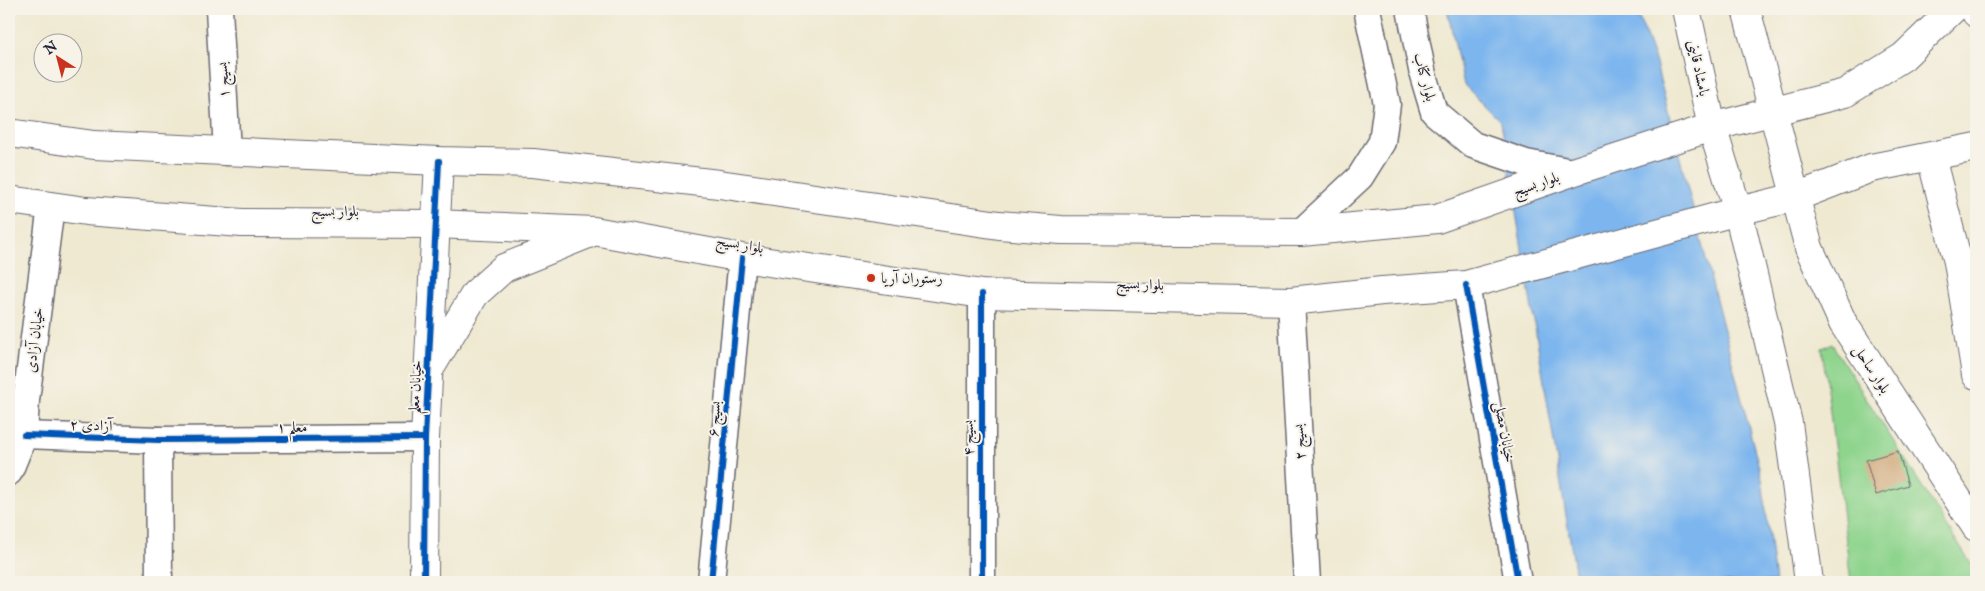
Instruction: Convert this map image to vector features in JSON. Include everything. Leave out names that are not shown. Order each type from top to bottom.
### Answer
[{"type":"main road","name":"بامشاد قاینی","points":[[1686,9],[1712,127],[1738,211]]},
{"type":"main road","points":[[1746,9],[1772,111]]},
{"type":"main road","name":"بلوار بسیج","points":[[9,133],[94,145],[543,164],[719,184],[999,225],[1060,230],[1301,232],[1437,219],[1572,172],[1712,127],[1845,93],[1903,57],[1953,9]]},
{"type":"main road","name":"بلوار ساحل","points":[[1772,111],[1809,248],[1843,323],[1976,527]]},
{"type":"main road","name":"بلوار بسیج","points":[[9,200],[86,211],[242,223],[436,224],[594,231],[742,258],[982,294],[1291,301],[1382,290],[1466,285],[1796,197],[1870,168],[1976,148]]},
{"type":"main road","points":[[1931,157],[1958,262],[1976,375]]},
{"type":"main road","name":"خیابان معلم","points":[[424,582],[425,438],[439,161]]},
{"type":"main road","points":[[1738,211],[1788,423],[1809,582]]},
{"type":"main road","points":[[429,370],[475,294],[504,268],[594,231]]},
{"type":"street","name":"بسیج ۱","points":[[219,9],[227,152]]},
{"type":"street","points":[[1301,232],[1360,177],[1382,142],[1387,104],[1367,9]]},
{"type":"street","name":"بلوار کتاب","points":[[1410,9],[1423,74],[1434,112],[1473,144],[1526,163],[1572,172]]},
{"type":"street","points":[[1383,78],[1399,90],[1420,83],[1423,74]]},
{"type":"street","name":"خیابان آزادی","points":[[9,472],[24,435],[26,400],[51,206]]},
{"type":"street","name":"بسیج ۶","points":[[711,582],[742,258]]},
{"type":"street","name":"خیابان مصلی","points":[[1466,285],[1518,582]]},
{"type":"street","name":"بسیج ۴","points":[[982,294],[982,582]]},
{"type":"street","name":"بسیج ۲","points":[[1291,301],[1307,582]]},
{"type":"street","name":"آزادی ۲","points":[[24,435],[158,440]]},
{"type":"street","name":"معلم ۱","points":[[158,440],[425,438]]},
{"type":"street","points":[[158,440],[159,582]]},
{"type":"green space","points":[[1832,344],[1976,572],[1976,582],[1851,582],[1822,348]]},
{"type":"water","points":[[1447,9],[1636,9],[1655,60],[1762,479],[1775,582],[1577,582],[1501,122],[1464,85]]},
{"type":"building","points":[[1898,451],[1908,485],[1876,495],[1866,460]]},
{"type":"cycle path","points":[[424,582],[425,438],[439,161]]},
{"type":"cycle path","points":[[711,582],[742,258]]},
{"type":"cycle path","points":[[1466,285],[1518,582]]},
{"type":"cycle path","points":[[982,294],[982,582]]},
{"type":"cycle path","points":[[24,435],[158,440],[425,438]]},
{"type":"place","name":"رستوران آریا","points":[[871,278]]}]
